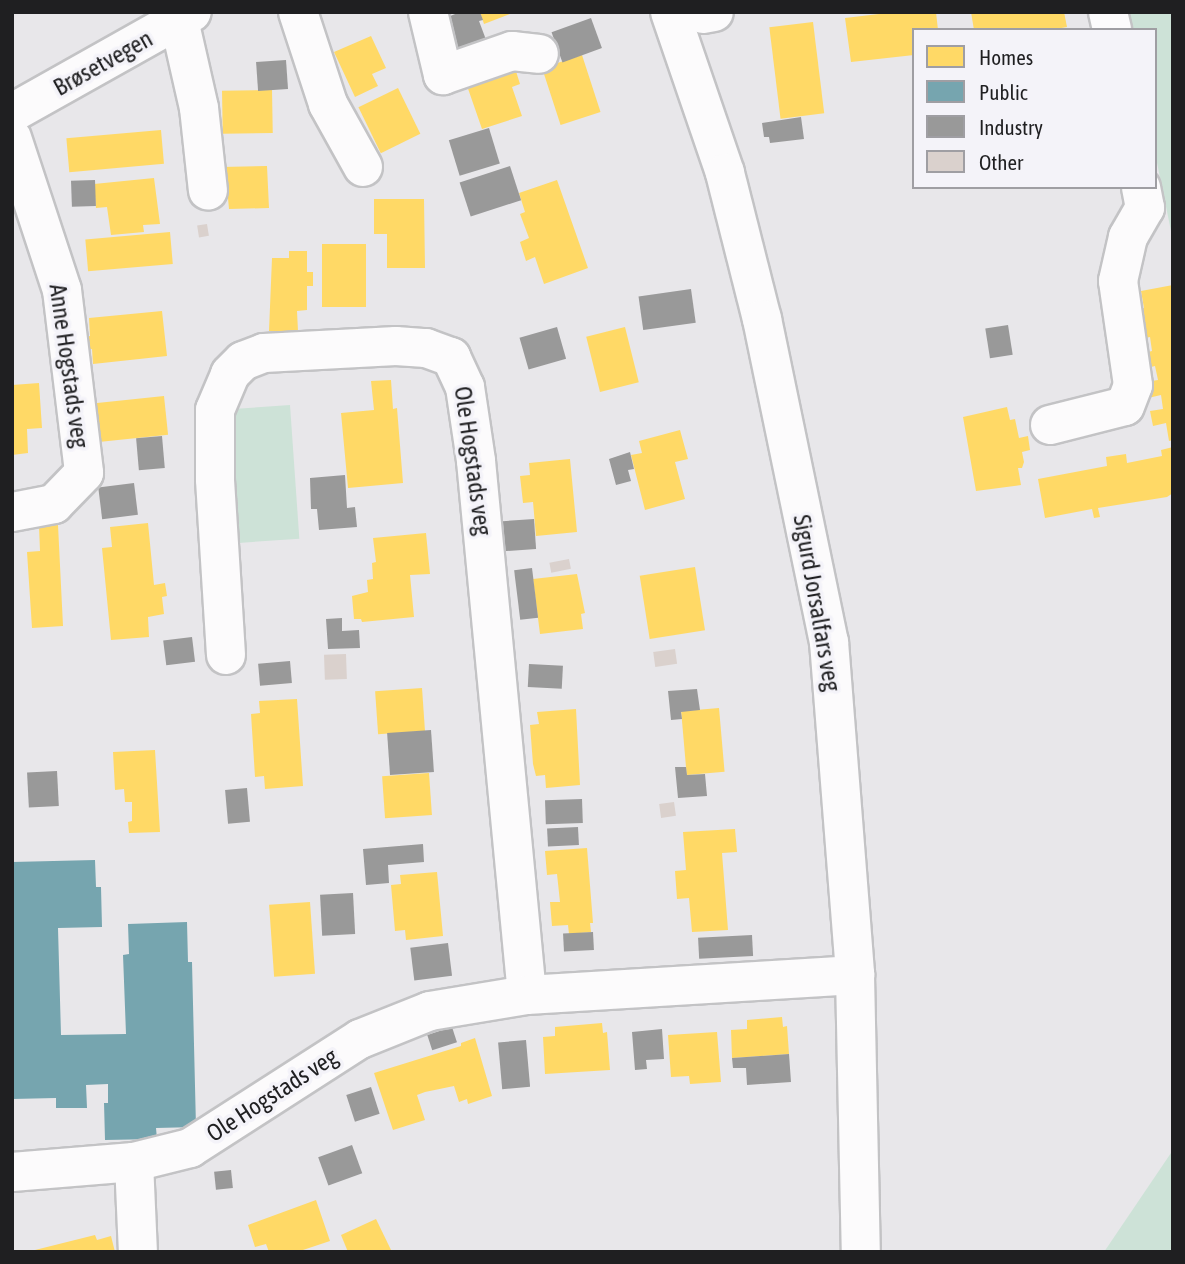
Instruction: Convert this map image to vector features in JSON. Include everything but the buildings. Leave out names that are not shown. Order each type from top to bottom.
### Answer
[{"type":"street","points":[[298,12],[328,104],[363,167]]},
{"type":"street","points":[[428,12],[447,90],[512,51],[540,54]]},
{"type":"street","name":"Sigurd Jorsalfars veg","points":[[696,13],[725,173],[758,306],[829,642],[855,975],[861,1252]]},
{"type":"street","points":[[186,16],[208,191]]},
{"type":"street","name":"Brøsetvegen","points":[[12,113],[186,16]]},
{"type":"street","name":"Anne Hogstads veg","points":[[12,138],[62,290],[84,473],[54,504],[12,512]]},
{"type":"street","points":[[1051,425],[1125,407],[1133,385],[1118,281],[1128,237],[1145,208],[1141,189]]},
{"type":"street","name":"Ole Hogstads veg","points":[[226,654],[215,479],[215,410],[230,374],[243,361],[264,353],[396,345],[426,348],[451,357],[465,387],[477,461],[527,995]]},
{"type":"street","name":"Ole Hogstads veg","points":[[12,1172],[134,1162],[190,1148],[314,1066],[370,1035],[430,1011],[527,995],[855,975]]},
{"type":"street","points":[[134,1162],[138,1252]]},
{"type":"green space","points":[[1127,12],[1173,12],[1171,231],[1157,163],[1157,28],[1131,28]]},
{"type":"green space","points":[[290,405],[299,539],[238,543],[229,409]]},
{"type":"green space","points":[[1173,1150],[1173,1252],[1104,1252]]}]
